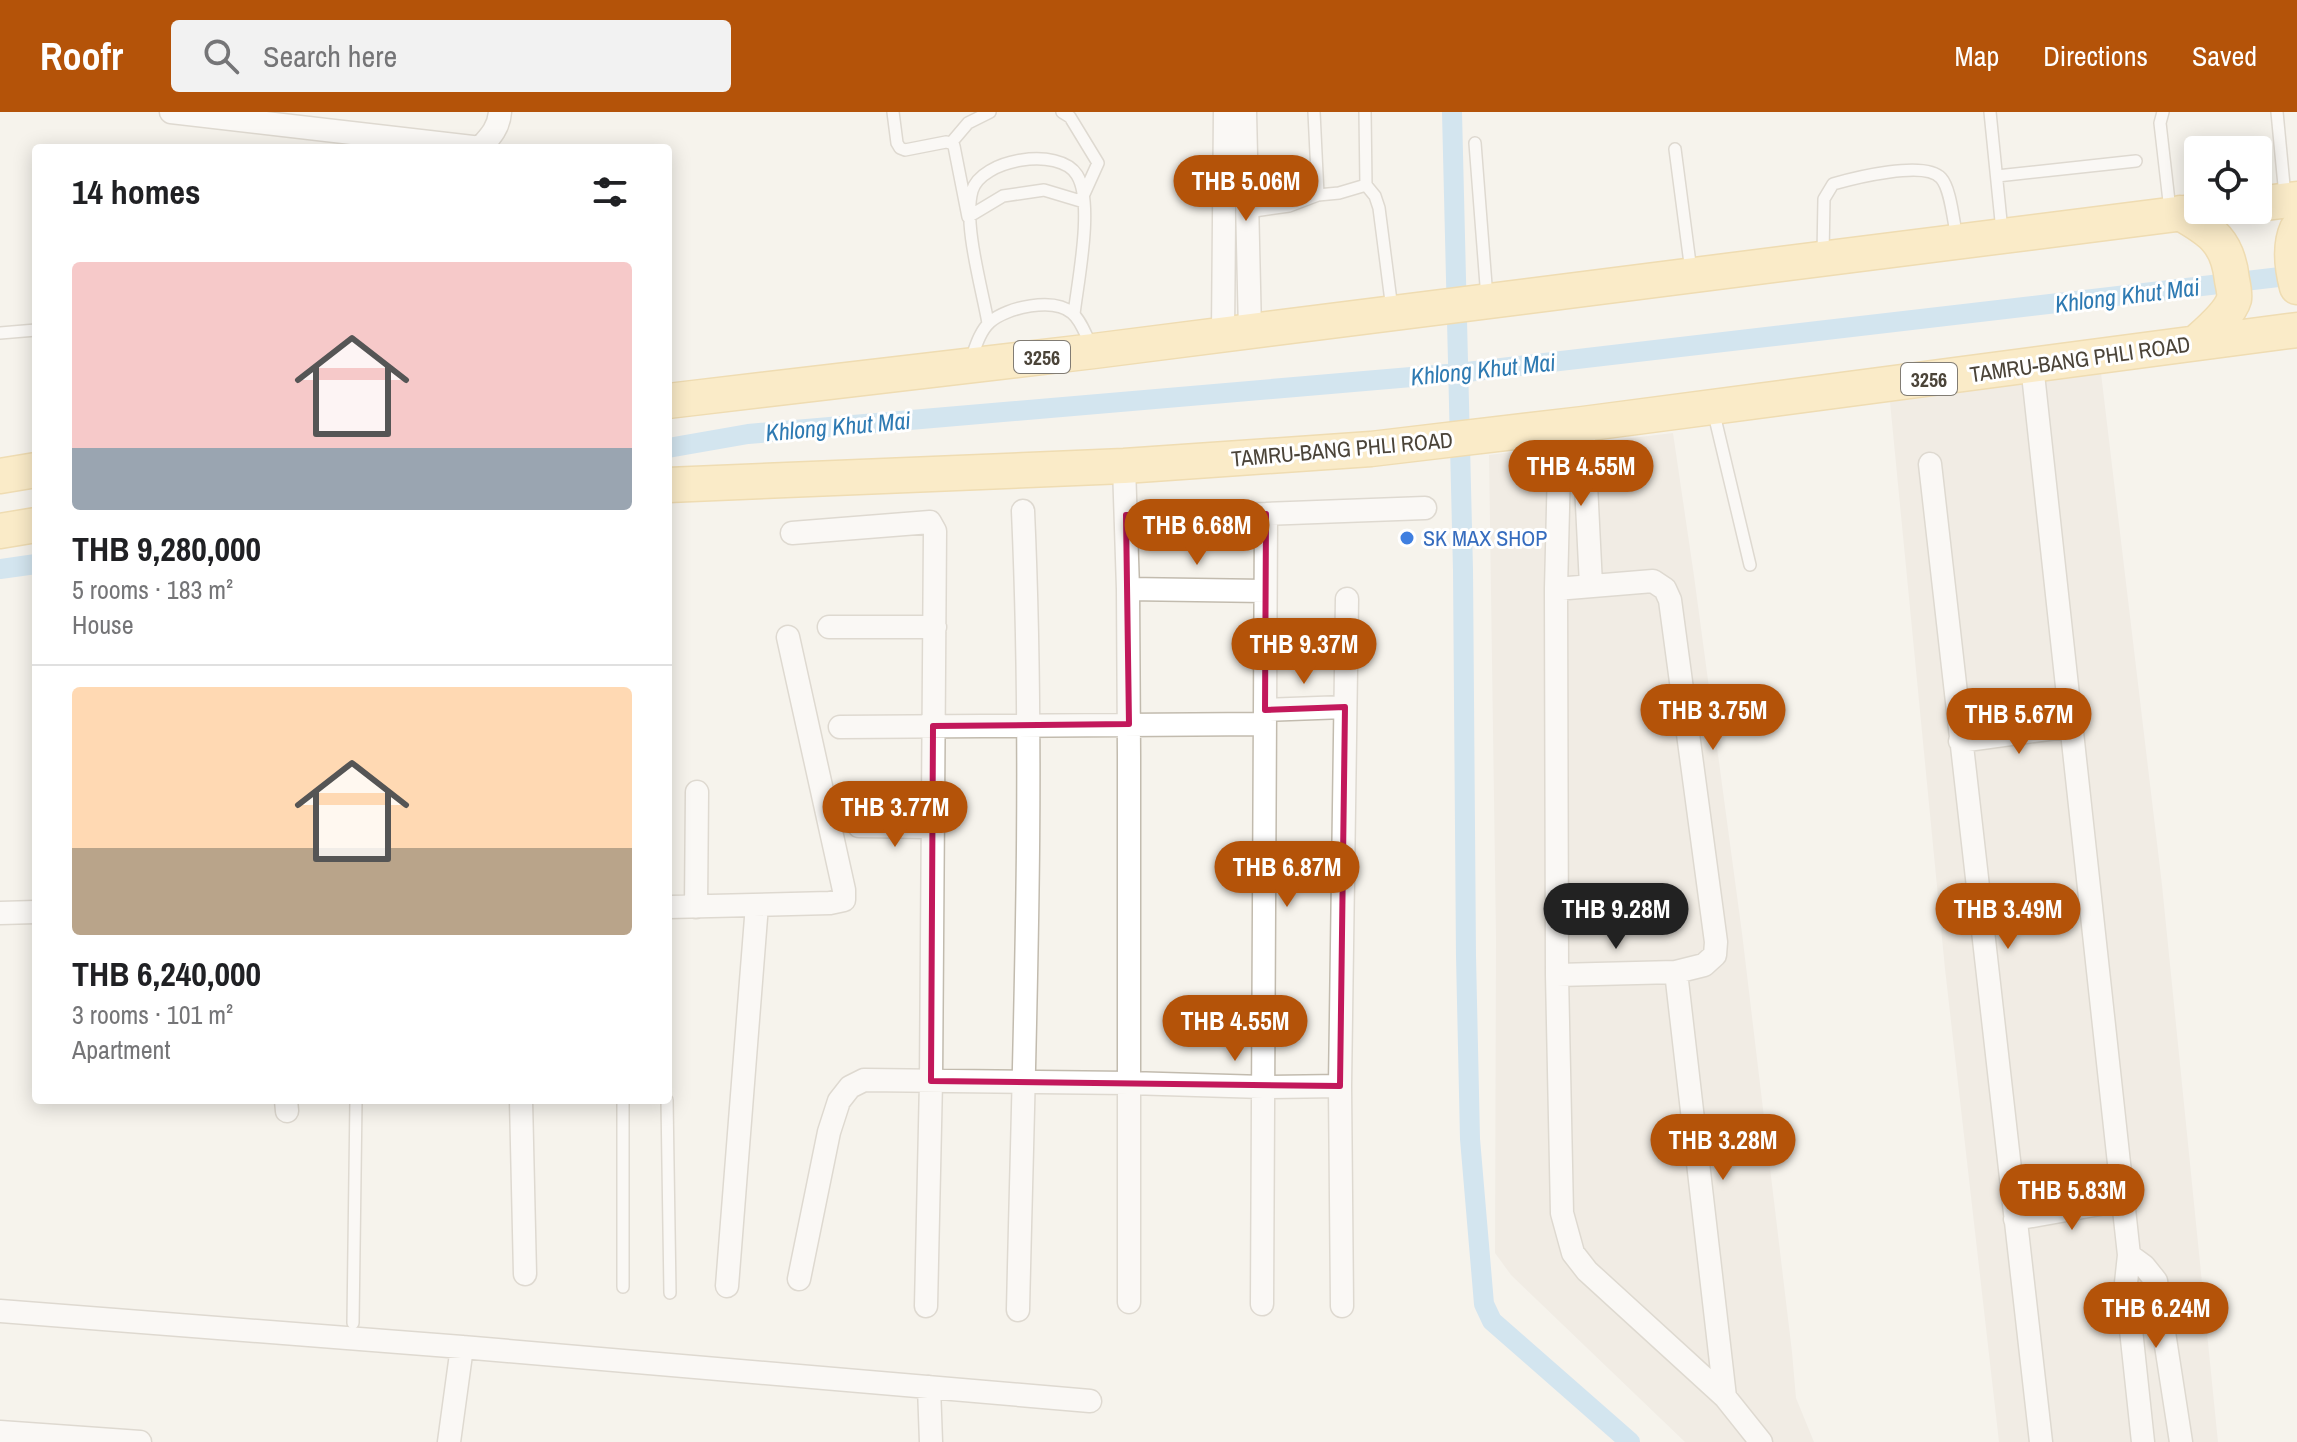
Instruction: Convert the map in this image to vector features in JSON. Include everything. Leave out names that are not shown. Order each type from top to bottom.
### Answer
[{"type":"main road","points":[[2284,208],[2293,239],[2295,278]]},
{"type":"main road","name":"3256","points":[[672,401],[1094,351],[2184,213]]},
{"type":"main road","points":[[2196,343],[2218,324],[2232,283],[2226,249],[2201,224]]},
{"type":"main road","name":"TAMRU-BANG PHLI ROAD","points":[[672,485],[1124,466],[1285,456],[1572,426],[2297,330]]},
{"type":"main road","points":[[0,476],[32,471]]},
{"type":"main road","points":[[0,500],[32,495]]},
{"type":"main road","points":[[0,531],[32,526]]},
{"type":"main road","points":[[0,549],[32,545]]},
{"type":"street","points":[[171,112],[454,144]]},
{"type":"street","points":[[484,144],[494,133],[500,112]]},
{"type":"street","points":[[1225,112],[1236,332]]},
{"type":"street","points":[[1236,332],[1247,212],[1245,112]]},
{"type":"street","points":[[2032,365],[2129,1255],[2126,1283],[2143,1442]]},
{"type":"street","points":[[1572,426],[1591,585]]},
{"type":"street","points":[[1572,426],[1556,589],[1557,975],[1562,1213],[1573,1253],[1587,1271],[1725,1397],[1761,1442]]},
{"type":"street","points":[[1930,464],[2041,1442]]},
{"type":"street","points":[[1124,466],[1129,724],[1129,1302]]},
{"type":"street","points":[[1126,515],[1425,508]]},
{"type":"street","points":[[1018,1310],[1028,848],[1023,511]]},
{"type":"street","points":[[1262,1304],[1266,514]]},
{"type":"street","points":[[792,533],[930,522],[935,531],[926,1306]]},
{"type":"street","points":[[1556,589],[1653,581],[1665,589],[1670,600],[1716,942],[1715,955],[1704,965],[1676,972],[1557,975]]},
{"type":"street","points":[[1128,589],[1265,591]]},
{"type":"street","points":[[1342,1306],[1340,1086],[1347,599]]},
{"type":"street","points":[[829,627],[935,627]]},
{"type":"street","points":[[672,907],[844,900],[827,807],[788,637]]},
{"type":"street","points":[[840,727],[1129,724],[1264,717],[1345,707]]},
{"type":"street","points":[[1960,741],[2071,726]]},
{"type":"street","points":[[696,907],[697,792]]},
{"type":"street","points":[[859,826],[932,827]]},
{"type":"street","points":[[727,1286],[757,905]]},
{"type":"street","points":[[0,913],[32,912]]},
{"type":"street","points":[[1676,972],[1725,1397]]},
{"type":"street","points":[[799,1279],[829,1132],[839,1101],[850,1087],[864,1080],[1340,1086]]},
{"type":"street","points":[[521,1104],[525,1274]]},
{"type":"street","points":[[2015,1219],[2122,1200]]},
{"type":"street","points":[[2129,1255],[2144,1266],[2156,1281],[2181,1442]]},
{"type":"street","points":[[0,1311],[1090,1401]]},
{"type":"street","points":[[449,1442],[462,1347]]},
{"type":"street","points":[[929,1387],[931,1442]]},
{"type":"street","points":[[0,1432],[140,1442]]},
{"type":"lane","points":[[893,112],[897,143],[905,150],[951,143],[968,123],[990,112]]},
{"type":"lane","points":[[1062,112],[1070,117],[1098,163],[1084,198]]},
{"type":"lane","points":[[1314,112],[1318,195]]},
{"type":"lane","points":[[1365,112],[1366,185],[1375,196],[1379,208],[1404,312]]},
{"type":"lane","points":[[1990,112],[2002,236]]},
{"type":"lane","points":[[2163,112],[2160,123],[2184,206]]},
{"type":"lane","points":[[2277,112],[2284,208]]},
{"type":"lane","points":[[951,143],[988,323]]},
{"type":"lane","points":[[1475,143],[1487,302]]},
{"type":"lane","points":[[1675,149],[1692,276]]},
{"type":"lane","points":[[968,217],[973,187],[994,168],[1025,158],[1057,160],[1076,173],[1084,198],[1083,240],[1074,314]]},
{"type":"lane","points":[[1997,176],[2136,161]]},
{"type":"lane","points":[[1823,259],[1824,199],[1833,184],[1866,174],[1928,170],[1939,175],[1946,186],[1958,242]]},
{"type":"lane","points":[[1247,212],[1289,206],[1318,195],[1366,185]]},
{"type":"lane","points":[[968,217],[1003,196],[1044,190],[1084,198]]},
{"type":"lane","points":[[969,366],[988,323],[1025,307],[1058,305],[1074,314],[1094,351]]},
{"type":"lane","points":[[0,333],[32,330]]},
{"type":"lane","points":[[1712,407],[1750,565]]},
{"type":"lane","points":[[353,1323],[356,1104]]},
{"type":"lane","points":[[623,1104],[623,1287]]},
{"type":"lane","points":[[667,1104],[670,1293]]},
{"type":"highlighted area","points":[[1266,514],[1265,710],[1345,707],[1340,1086],[931,1081],[933,726],[1129,724],[1126,515]]},
{"type":"shaded area","points":[[2101,373],[2162,885],[2218,1442],[1999,1442],[1945,969],[1890,402]]},
{"type":"shaded area","points":[[1673,433],[1742,933],[1796,1398],[1814,1442],[1685,1442],[1511,1275],[1495,1253],[1496,937],[1489,455]]},
{"type":"waterway","points":[[1452,112],[1463,570],[1470,1139],[1484,1304],[1492,1321],[1630,1442]]},
{"type":"waterway","name":"Khlong Khut Mai","points":[[672,447],[748,434],[1458,373],[2297,275]]},
{"type":"waterway","name":"Khlong Khut Mai","points":[[0,569],[32,565]]},
{"type":"place","name":"SK MAX SHOP","points":[[1407,538]]}]
